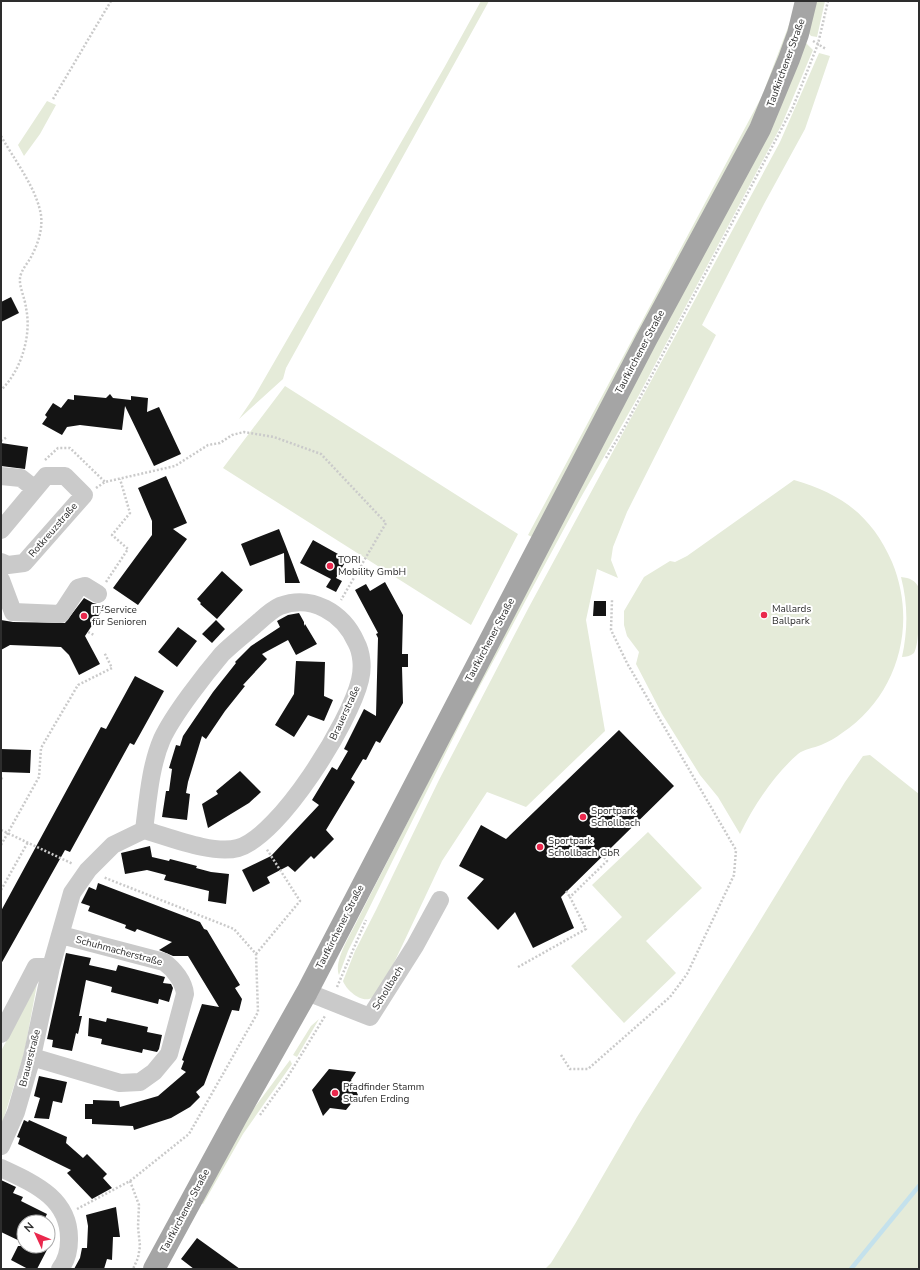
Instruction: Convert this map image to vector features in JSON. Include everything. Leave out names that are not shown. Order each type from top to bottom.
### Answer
[{"type":"main road","name":"Taufkirchener Straße","points":[[139,1269],[236,1118],[307,992],[646,340],[760,129],[798,34],[806,1]]},
{"type":"street","points":[[1,476],[21,478],[35,489]]},
{"type":"street","name":"Rotkreuzstraße","points":[[1,530],[46,476],[65,476],[84,495],[24,563],[8,566],[1,562]]},
{"type":"street","points":[[1,580],[13,612],[61,614],[78,588],[85,586],[98,594]]},
{"type":"street","name":"Brauerstraße","points":[[1,1146],[16,1112],[32,1057],[51,967],[72,893],[88,870],[113,845],[144,830],[208,847],[227,849],[248,844],[259,836],[275,820],[325,755],[355,697],[360,680],[362,662],[357,643],[348,628],[333,613],[322,606],[309,602],[296,602],[280,606],[263,618],[223,654],[183,705],[162,739],[152,772],[144,830]]},
{"type":"street","name":"Schollbach","points":[[307,992],[370,1017],[414,946],[440,900]]},
{"type":"street","name":"Schuhmacherstraße","points":[[32,1057],[120,1083],[140,1082],[158,1069],[169,1054],[185,994],[182,984],[174,971],[164,962],[61,935]]},
{"type":"street","points":[[1,1034],[36,967],[51,967]]},
{"type":"street","points":[[1,1168],[39,1187],[58,1204],[65,1215],[69,1229],[69,1246],[65,1262],[60,1269]]},
{"type":"path","points":[[53,99],[112,1]]},
{"type":"path","points":[[1,136],[37,201],[41,216],[41,228],[38,242],[23,270],[20,279],[27,309],[24,347],[14,374],[1,390]]},
{"type":"path","points":[[84,495],[105,482],[175,466],[208,445],[220,443],[232,435],[244,432],[274,437],[321,454],[386,523],[333,613]]},
{"type":"path","points":[[1,441],[7,437]]},
{"type":"path","points":[[43,462],[58,448],[70,448],[105,482]]},
{"type":"path","points":[[98,594],[128,549],[112,535],[130,513],[120,479]]},
{"type":"path","points":[[561,1055],[570,1070],[588,1069],[670,997],[687,974],[734,874],[736,850],[627,663],[611,630],[612,600]]},
{"type":"path","points":[[88,632],[94,636]]},
{"type":"path","points":[[1,846],[39,777],[41,748],[78,685],[112,668],[104,652]]},
{"type":"path","points":[[1,830],[88,870],[234,929],[256,954],[258,1012],[189,1134],[130,1182],[65,1215]]},
{"type":"path","points":[[256,954],[300,901],[259,836]]},
{"type":"path","points":[[1,890],[28,842]]},
{"type":"path","points":[[570,897],[608,861],[603,856]]},
{"type":"path","points":[[518,967],[586,929],[566,892]]},
{"type":"path","points":[[130,1182],[139,1205],[139,1269]]},
{"type":"green space","points":[[481,1],[489,1],[286,368],[283,379],[239,419],[254,397],[444,68]]},
{"type":"green space","points":[[798,1],[768,90],[534,538],[528,535],[762,96]]},
{"type":"green space","points":[[815,1],[825,1],[817,37],[811,36],[807,31]]},
{"type":"green space","points":[[806,43],[813,50],[782,124],[639,395],[580,499],[467,710],[348,951],[339,975],[339,962],[348,939]]},
{"type":"green space","points":[[819,53],[830,56],[805,129],[764,204],[702,325],[716,335],[627,512],[613,547],[611,560],[618,578],[597,569],[586,620],[605,731],[526,807],[487,792],[442,861],[385,982],[375,996],[369,999],[360,998],[351,992],[343,981],[355,951],[439,780],[529,607],[780,142]]},
{"type":"green space","points":[[47,101],[56,105],[40,134],[24,156],[18,145]]},
{"type":"green space","points":[[285,386],[518,534],[471,625],[223,468]]},
{"type":"green space","name":"Mallards Ballpark","points":[[794,480],[827,492],[841,500],[854,509],[875,532],[892,562],[900,586],[903,610],[902,634],[898,657],[889,679],[877,699],[861,718],[840,735],[824,744],[800,752],[789,762],[765,791],[740,834],[718,797],[700,775],[662,714],[636,664],[639,652],[627,636],[624,625],[624,611],[644,577],[670,561],[675,562],[687,556]]},
{"type":"green space","points":[[901,577],[912,580],[919,588],[919,622],[916,648],[914,653],[902,657],[905,636],[906,607]]},
{"type":"green space","points":[[870,755],[919,794],[919,1269],[545,1269],[551,1263],[637,1117],[845,782],[863,756]]},
{"type":"green space","points":[[648,832],[702,888],[646,941],[676,973],[624,1023],[571,966],[622,917],[592,885]]},
{"type":"green space","points":[[37,984],[24,1054],[1,1127],[1,1051]]},
{"type":"green space","points":[[319,1019],[297,1057],[293,1055],[311,1026]]},
{"type":"green space","points":[[290,1060],[292,1064],[243,1134],[203,1204],[199,1203],[252,1111]]},
{"type":"building","points":[[11,297],[19,313],[1,322],[1,302]]},
{"type":"building","points":[[110,394],[113,398],[131,400],[131,396],[148,398],[147,412],[159,407],[181,454],[154,466],[125,406],[122,430],[80,425],[67,427],[62,435],[42,424],[47,417],[45,415],[53,403],[61,408],[68,399],[74,400],[74,395],[106,398]]},
{"type":"building","points":[[1,443],[28,447],[25,469],[1,466]]},
{"type":"building","points":[[166,476],[187,523],[173,529],[187,539],[138,605],[113,588],[152,535],[152,521],[138,488]]},
{"type":"building","points":[[279,529],[300,583],[285,583],[284,553],[250,566],[241,544]]},
{"type":"building","points":[[313,540],[347,559],[336,578],[342,581],[336,592],[326,587],[331,579],[300,563]]},
{"type":"building","points":[[222,571],[243,590],[217,619],[200,604],[201,603],[197,599]]},
{"type":"building","points":[[385,582],[403,615],[402,654],[408,654],[408,667],[402,667],[403,703],[380,743],[376,741],[366,760],[363,759],[351,779],[355,782],[326,830],[334,839],[314,859],[311,856],[295,872],[288,866],[267,877],[270,883],[253,892],[242,870],[271,856],[319,805],[312,800],[332,767],[337,770],[348,751],[344,749],[364,709],[376,716],[378,638],[376,634],[378,633],[355,590],[366,584],[370,591]]},
{"type":"building","points":[[84,598],[93,603],[105,606],[85,636],[100,664],[79,675],[69,655],[61,647],[10,645],[1,650],[1,620],[13,622],[65,623]]},
{"type":"building","points":[[594,601],[606,601],[606,616],[593,616]]},
{"type":"building","points":[[299,613],[304,622],[304,626],[305,624],[317,644],[296,655],[288,640],[262,654],[267,659],[243,685],[245,686],[225,711],[206,739],[202,736],[186,793],[190,794],[187,820],[162,817],[166,791],[169,791],[172,769],[169,768],[176,745],[180,746],[183,736],[213,692],[236,663],[235,662],[251,646],[280,627],[277,621],[288,615]]},
{"type":"building","points":[[216,620],[225,629],[212,643],[202,634]]},
{"type":"building","points":[[178,627],[197,641],[177,667],[158,652]]},
{"type":"building","points":[[296,661],[325,662],[324,696],[333,700],[324,721],[308,715],[294,737],[275,725],[294,694]]},
{"type":"building","points":[[135,676],[164,691],[134,745],[130,743],[70,852],[65,850],[1,964],[1,911],[101,727],[106,729]]},
{"type":"building","name":"Sportpark Schollbach GbR","points":[[619,730],[674,786],[561,897],[574,928],[533,948],[515,912],[498,930],[467,898],[484,879],[459,866],[481,825],[506,839]]},
{"type":"building","points":[[1,749],[31,750],[30,773],[1,772]]},
{"type":"building","points":[[240,771],[261,792],[249,803],[208,828],[202,804],[218,794],[216,791]]},
{"type":"building","points":[[150,846],[152,857],[169,861],[170,859],[197,866],[196,868],[211,872],[229,874],[226,904],[208,901],[209,891],[164,880],[166,875],[147,870],[125,874],[121,853]]},
{"type":"building","points":[[98,883],[200,922],[204,929],[207,930],[240,985],[235,988],[242,999],[239,1011],[232,1010],[204,1085],[196,1092],[200,1097],[190,1107],[171,1118],[134,1130],[133,1126],[92,1124],[92,1119],[85,1119],[85,1104],[93,1104],[93,1100],[119,1101],[120,1107],[158,1096],[186,1072],[181,1069],[184,1061],[182,1060],[202,1004],[219,1007],[188,956],[173,956],[159,950],[172,942],[137,929],[135,932],[125,928],[126,925],[88,911],[90,906],[81,903],[89,887],[96,890]]},
{"type":"building","points":[[66,953],[91,958],[89,965],[116,971],[118,965],[165,977],[163,983],[171,984],[173,988],[169,1002],[159,999],[158,1004],[111,992],[112,987],[86,980],[79,1016],[82,1016],[72,1051],[52,1047],[53,1040],[47,1039]]},
{"type":"building","points":[[89,1018],[106,1022],[107,1018],[148,1027],[147,1032],[162,1035],[159,1049],[157,1052],[143,1049],[142,1053],[101,1044],[102,1039],[88,1036]]},
{"type":"building","name":"Pfadfinder Stamm Staufen Erding","points":[[329,1069],[356,1072],[351,1080],[358,1095],[346,1110],[330,1108],[323,1116],[312,1090]]},
{"type":"building","points":[[39,1076],[67,1082],[62,1103],[53,1101],[49,1119],[34,1118],[40,1098],[34,1096]]},
{"type":"building","points":[[24,1120],[28,1122],[29,1120],[67,1137],[66,1143],[83,1158],[87,1154],[107,1174],[103,1178],[112,1188],[92,1199],[67,1173],[71,1170],[18,1144],[20,1138],[17,1137]]},
{"type":"building","points":[[1,1180],[16,1187],[13,1193],[23,1197],[21,1201],[47,1214],[16,1214],[16,1239],[1,1232]]},
{"type":"building","points":[[116,1207],[120,1237],[113,1237],[112,1260],[107,1259],[104,1269],[74,1269],[80,1258],[82,1248],[87,1248],[88,1226],[86,1215]]},
{"type":"building","points":[[197,1238],[240,1269],[194,1269],[181,1259]]},
{"type":"building","points":[[16,1250],[16,1254],[45,1254],[37,1269],[28,1269],[11,1260]]},
{"type":"waterway","points":[[851,1269],[919,1186]]},
{"type":"place","name":"TORI Mobility GmbH","points":[[330,566]]},
{"type":"place","name":"Mallards Ballpark","points":[[764,615]]},
{"type":"place","name":"IT-Service für Senioren","points":[[84,616]]},
{"type":"place","name":"Sportpark Schollbach","points":[[583,817]]},
{"type":"place","name":"Sportpark Schollbach GbR","points":[[540,847]]},
{"type":"place","name":"Pfadfinder Stamm Staufen Erding","points":[[335,1093]]}]
